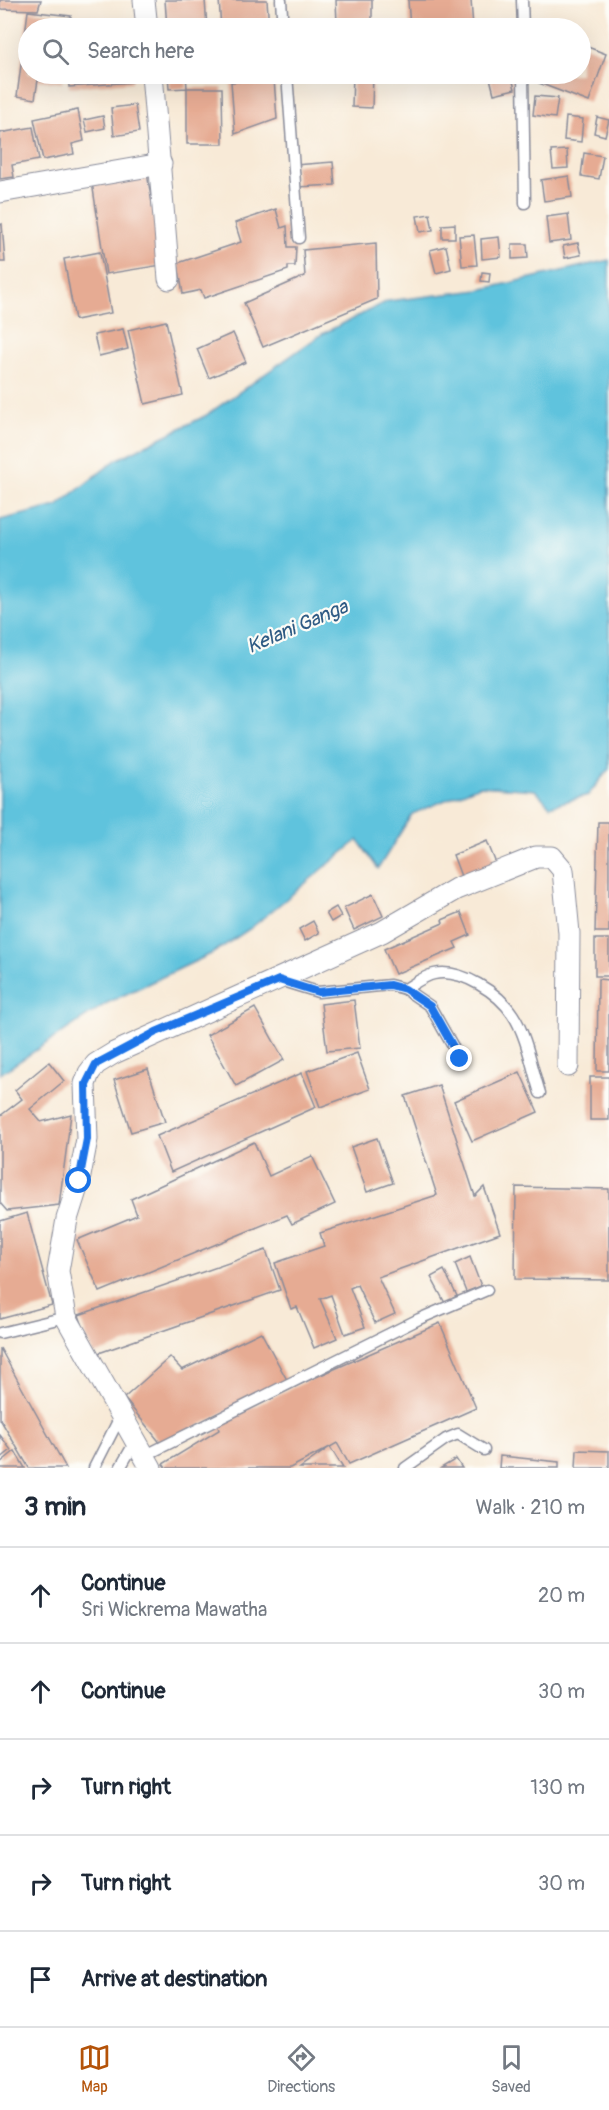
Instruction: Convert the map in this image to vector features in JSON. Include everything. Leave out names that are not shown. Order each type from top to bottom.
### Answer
[{"type":"street","points":[[144,0],[146,18]]},
{"type":"street","points":[[153,84],[169,279]]},
{"type":"street","points":[[0,192],[161,164]]},
{"type":"street","points":[[143,1456],[66,1317],[58,1271],[67,1219],[79,1181],[87,1139],[86,1084],[96,1064],[156,1032],[279,980],[382,932],[456,889],[536,857],[552,857],[563,870],[568,933],[568,1066]]},
{"type":"lane","points":[[281,0],[282,18]]},
{"type":"lane","points":[[522,0],[523,18]]},
{"type":"lane","points":[[288,84],[299,238]]},
{"type":"lane","points":[[523,84],[525,203]]},
{"type":"lane","points":[[405,989],[435,974],[450,974],[468,980],[499,998],[514,1015],[540,1093]]},
{"type":"lane","points":[[279,980],[318,992],[390,985],[405,989],[430,1006],[460,1059]]},
{"type":"lane","points":[[120,1468],[419,1318],[488,1290]]},
{"type":"lane","points":[[0,1333],[66,1317]]},
{"type":"lane","points":[[94,1468],[120,1417]]},
{"type":"lane","points":[[405,1468],[446,1439],[458,1434],[484,1450]]},
{"type":"water","name":"Kelani Ganga","points":[[609,260],[609,769],[588,795],[550,806],[535,790],[479,786],[412,814],[378,869],[358,840],[251,928],[213,953],[107,1003],[0,1074],[0,520],[57,506],[116,460],[205,416],[322,334],[388,301],[479,290]]},
{"type":"building","points":[[0,0],[41,0],[38,10],[0,9]]},
{"type":"building","points":[[165,0],[205,0],[206,18],[166,18]]},
{"type":"building","points":[[219,0],[267,0],[268,18],[220,18]]},
{"type":"building","points":[[336,0],[372,0],[372,18],[337,18]]},
{"type":"building","points":[[408,0],[471,0],[472,18],[409,18]]},
{"type":"building","points":[[28,11],[71,16],[71,18],[27,18]]},
{"type":"building","points":[[591,48],[606,54],[589,102],[542,84],[591,84]]},
{"type":"building","points":[[19,84],[37,84],[35,99],[17,96]]},
{"type":"building","points":[[69,84],[107,84],[69,87]]},
{"type":"building","points":[[169,84],[187,84],[187,88],[169,89]]},
{"type":"building","points":[[231,84],[274,84],[277,119],[235,134]]},
{"type":"building","points":[[353,84],[373,84],[372,108],[352,107]]},
{"type":"building","points":[[492,84],[514,84],[515,89],[494,94]]},
{"type":"building","points":[[187,88],[222,88],[223,144],[187,144]]},
{"type":"building","points":[[535,96],[558,98],[555,118],[533,115]]},
{"type":"building","points":[[135,105],[139,132],[114,136],[111,108]]},
{"type":"building","points":[[78,110],[84,141],[72,144],[74,154],[43,160],[34,119]]},
{"type":"building","points":[[103,116],[105,128],[87,132],[84,120]]},
{"type":"building","points":[[566,117],[583,119],[581,142],[564,140]]},
{"type":"building","points":[[597,117],[609,120],[605,136],[594,133]]},
{"type":"building","points":[[33,127],[39,160],[12,165],[14,177],[0,179],[0,133]]},
{"type":"building","points":[[567,150],[568,168],[553,169],[551,151]]},
{"type":"building","points":[[584,153],[603,156],[599,179],[581,176]]},
{"type":"building","points":[[333,162],[335,185],[297,187],[295,165]]},
{"type":"building","points":[[147,173],[162,265],[106,274],[92,182]]},
{"type":"building","points":[[569,176],[572,197],[544,201],[541,180]]},
{"type":"building","points":[[276,209],[281,228],[287,226],[288,247],[296,247],[295,266],[288,266],[288,270],[204,298],[201,290],[183,294],[178,263],[241,242],[235,223]]},
{"type":"building","points":[[430,214],[433,230],[420,232],[417,216]]},
{"type":"building","points":[[568,214],[571,240],[549,243],[546,217]]},
{"type":"building","points":[[2,224],[5,262],[0,262],[0,225]]},
{"type":"building","points":[[455,224],[455,238],[442,238],[442,225]]},
{"type":"building","points":[[474,235],[477,265],[462,266],[459,236]]},
{"type":"building","points":[[499,237],[501,257],[482,259],[481,239]]},
{"type":"building","points":[[376,243],[377,299],[263,347],[244,303],[305,276],[303,250]]},
{"type":"building","points":[[578,243],[581,255],[565,258],[563,246]]},
{"type":"building","points":[[512,244],[527,244],[528,258],[512,259]]},
{"type":"building","points":[[446,246],[451,269],[436,273],[430,250]]},
{"type":"building","points":[[100,252],[111,313],[75,320],[64,259]]},
{"type":"building","points":[[482,272],[490,273],[489,282],[481,281]]},
{"type":"building","points":[[166,321],[183,395],[145,404],[128,330]]},
{"type":"building","points":[[123,329],[128,349],[99,356],[94,335]]},
{"type":"building","points":[[233,333],[246,362],[209,378],[197,349]]},
{"type":"building","points":[[598,822],[609,822],[609,932],[595,932]]},
{"type":"building","points":[[487,841],[497,866],[462,879],[453,855]]},
{"type":"building","points":[[373,894],[383,916],[354,930],[344,908]]},
{"type":"building","points":[[336,907],[341,916],[331,922],[326,913]]},
{"type":"building","points":[[461,912],[470,935],[454,942],[457,948],[395,974],[384,949],[443,923],[442,920]]},
{"type":"building","points":[[313,921],[319,933],[305,941],[299,929]]},
{"type":"building","points":[[595,939],[609,939],[609,976],[595,976]]},
{"type":"building","points":[[598,979],[609,980],[609,1071],[597,1071]]},
{"type":"building","points":[[354,1000],[360,1048],[327,1051],[321,1004]]},
{"type":"building","points":[[255,1008],[284,1060],[236,1086],[207,1035]]},
{"type":"building","points":[[357,1053],[370,1089],[320,1107],[307,1071]]},
{"type":"building","points":[[49,1062],[64,1081],[30,1109],[41,1122],[71,1114],[59,1205],[7,1211],[0,1203],[0,1116],[22,1099],[15,1090]]},
{"type":"building","points":[[148,1069],[165,1122],[131,1132],[114,1080]]},
{"type":"building","points":[[520,1072],[538,1112],[472,1141],[454,1101]]},
{"type":"building","points":[[302,1073],[316,1107],[171,1172],[157,1136]]},
{"type":"building","points":[[590,1077],[609,1077],[609,1120],[590,1120]]},
{"type":"building","points":[[439,1085],[475,1196],[484,1187],[500,1233],[378,1277],[395,1314],[375,1323],[357,1285],[350,1288],[365,1327],[345,1334],[331,1295],[320,1299],[337,1338],[314,1348],[297,1307],[291,1309],[275,1263],[324,1246],[320,1233],[437,1195],[405,1096]]},
{"type":"building","points":[[377,1138],[393,1183],[367,1192],[351,1147]]},
{"type":"building","points":[[254,1142],[269,1176],[312,1156],[335,1204],[292,1224],[287,1215],[100,1292],[77,1240],[137,1215],[131,1199]]},
{"type":"building","points":[[516,1187],[609,1189],[609,1280],[515,1279]]},
{"type":"building","points":[[27,1213],[52,1305],[0,1319],[0,1221]]},
{"type":"building","points":[[266,1250],[280,1290],[93,1355],[79,1315]]},
{"type":"building","points":[[470,1257],[481,1286],[466,1292],[455,1264]]},
{"type":"building","points":[[444,1270],[457,1296],[445,1303],[431,1277]]},
{"type":"building","points":[[440,1323],[476,1408],[349,1464],[337,1443],[290,1468],[166,1468],[163,1464],[219,1430],[217,1424],[307,1381]]},
{"type":"building","points":[[261,1332],[287,1380],[162,1445],[124,1398],[170,1357],[182,1370]]},
{"type":"building","points":[[0,1348],[66,1468],[29,1468],[0,1419]]},
{"type":"building","points":[[0,1435],[11,1450],[0,1459]]},
{"type":"building","points":[[330,1447],[343,1468],[300,1468]]},
{"type":"building","points":[[577,1450],[609,1451],[609,1468],[576,1468]]},
{"type":"building","points":[[15,1451],[25,1468],[0,1468],[0,1463]]},
{"type":"building","points":[[500,1456],[559,1462],[559,1468],[499,1468]]},
{"type":"building","points":[[456,1459],[462,1468],[441,1468]]},
{"type":"route","points":[[79,1181],[87,1139],[86,1084],[89,1073],[96,1064],[156,1032],[279,980],[302,989],[318,992],[390,985],[405,989],[430,1006],[460,1059]]}]
